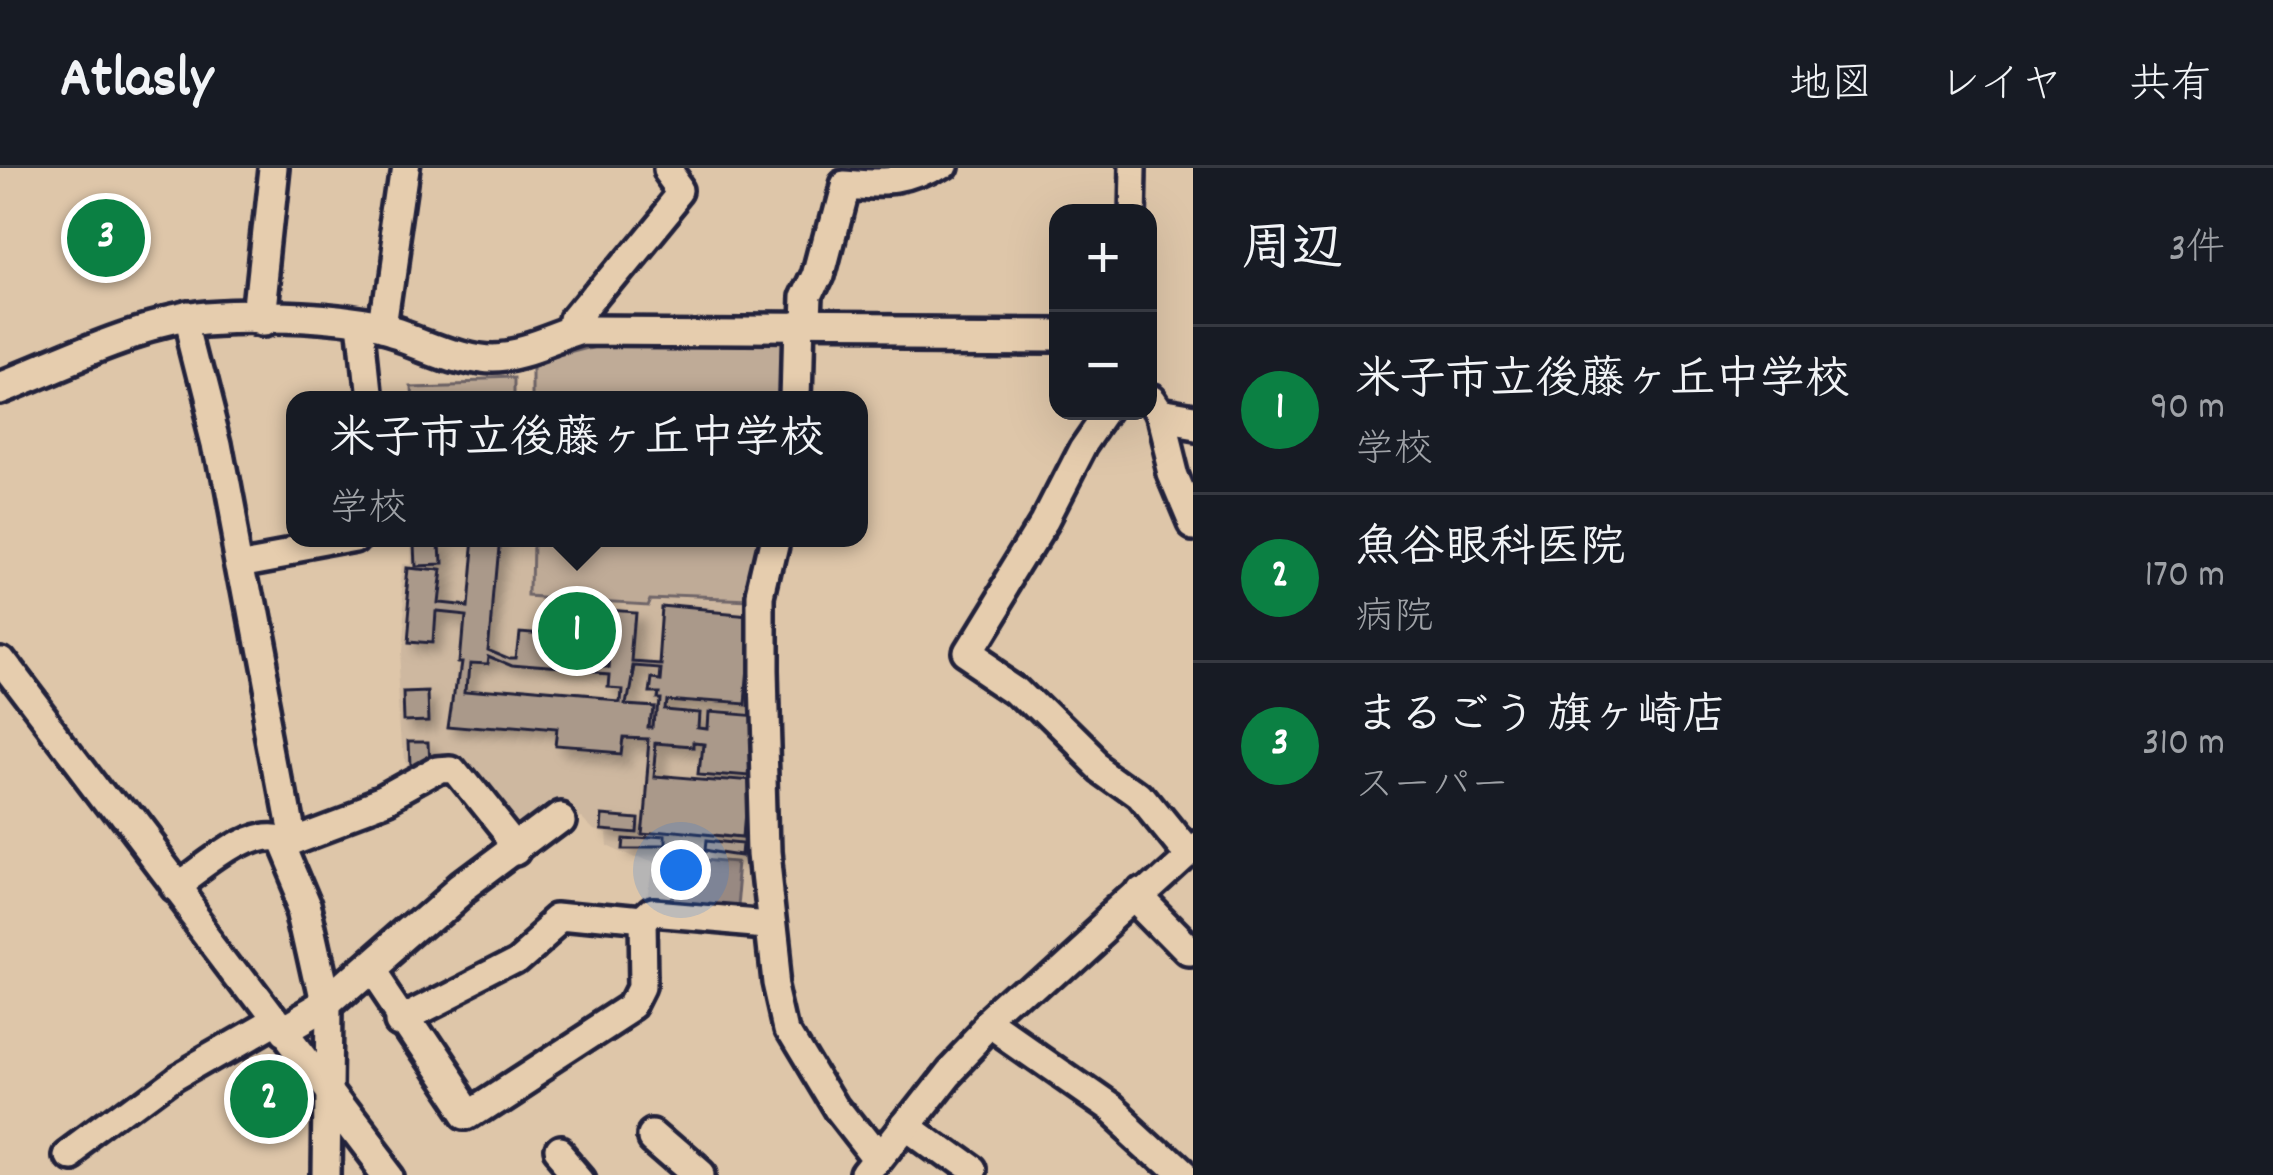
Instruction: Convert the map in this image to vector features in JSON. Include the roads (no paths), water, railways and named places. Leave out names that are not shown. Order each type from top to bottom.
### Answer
[{"type":"street","points":[[260,319],[275,168]]},
{"type":"street","points":[[369,391],[373,326],[408,168]]},
{"type":"street","points":[[573,334],[574,324],[684,190],[668,168]]},
{"type":"street","points":[[795,391],[806,299],[818,273],[841,184],[891,189],[916,183],[940,168]]},
{"type":"street","points":[[1131,204],[1132,168]]},
{"type":"street","points":[[187,320],[241,560],[285,836],[307,906],[328,1005],[327,1175]]},
{"type":"street","points":[[0,387],[144,330],[187,320],[373,326],[492,357],[529,352],[588,330],[1049,333]]},
{"type":"street","points":[[1157,412],[1193,424]]},
{"type":"street","points":[[773,547],[761,598],[762,757],[771,926],[790,1026],[873,1167],[948,1073],[992,1027],[1188,848],[1022,691],[966,654],[1105,420]]},
{"type":"street","points":[[1156,420],[1193,524]]},
{"type":"street","points":[[241,560],[311,547]]},
{"type":"street","points":[[0,660],[391,1175]]},
{"type":"street","points":[[172,889],[245,841],[269,834],[285,836],[380,802],[438,770],[452,769],[517,850]]},
{"type":"street","points":[[67,1157],[171,1080],[328,1005],[460,890],[560,814]]},
{"type":"street","points":[[1137,893],[1193,950]]},
{"type":"street","points":[[398,1017],[521,954],[562,918],[641,926],[652,916],[771,926]]},
{"type":"street","points":[[371,971],[467,1114],[634,1006],[642,988],[641,926]]},
{"type":"street","points":[[992,1027],[1108,1108],[1171,1167],[1185,1170]]},
{"type":"street","points":[[904,1129],[968,1175]]},
{"type":"street","points":[[652,1136],[697,1175]]},
{"type":"street","points":[[563,1153],[582,1175]]},
{"type":"place","name":"まるごう 旗ヶ崎店","points":[[106,238]]},
{"type":"place","name":"米子市立後藤ヶ丘中学校","points":[[577,631]]},
{"type":"place","name":"魚谷眼科医院","points":[[269,1099]]}]
